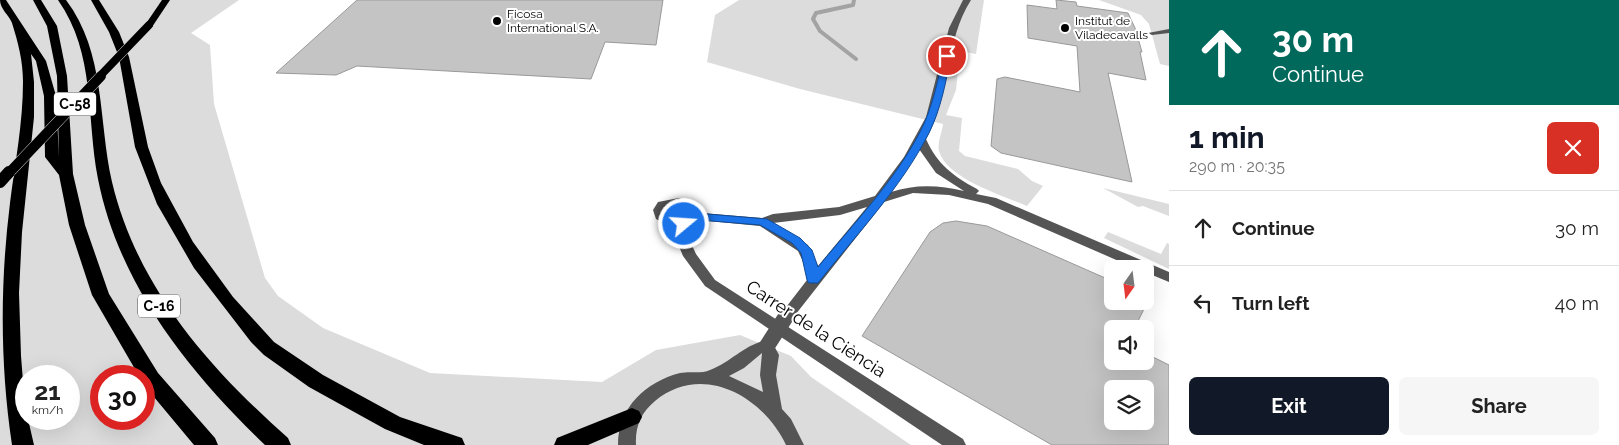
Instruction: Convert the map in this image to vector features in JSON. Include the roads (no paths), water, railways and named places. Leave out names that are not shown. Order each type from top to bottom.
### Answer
[{"type":"highway","points":[[2,0],[41,61],[50,96],[52,157],[66,174]]},
{"type":"highway","name":"C-16","points":[[37,0],[52,26],[62,76],[66,174],[77,225],[101,295],[151,379],[207,445]]},
{"type":"highway","name":"C-16","points":[[62,0],[70,13],[87,52],[91,70],[101,157],[114,215],[125,246],[149,291],[184,344],[249,417],[280,445]]},
{"type":"highway","points":[[95,0],[111,24],[127,67],[146,159],[160,196],[179,231],[219,292],[267,347],[315,380],[357,406],[405,429],[454,445]]},
{"type":"highway","points":[[16,24],[28,62],[27,130],[17,203],[11,302],[15,410],[23,445]]},
{"type":"highway","points":[[565,445],[632,417]]},
{"type":"main road","name":"C-58","points":[[0,182],[149,25],[166,0]]},
{"type":"street","points":[[710,378],[738,364],[757,348],[767,346],[787,315],[878,200],[920,138],[935,107],[942,85],[954,23],[960,7],[967,0]]},
{"type":"street","points":[[1152,33],[1169,31]]},
{"type":"street","points":[[920,138],[929,160],[940,172],[992,202],[1169,277]]},
{"type":"street","points":[[763,222],[773,218],[833,213],[912,189],[929,188],[992,202]]},
{"type":"street","points":[[671,202],[686,204],[694,208],[696,216],[692,222],[670,223],[660,216],[659,210],[662,205],[671,202]]},
{"type":"street","points":[[696,216],[763,222],[796,241],[806,250],[810,258],[814,280]]},
{"type":"street","name":"Carrer de la Ciència","points":[[677,224],[682,245],[710,283],[957,445]]},
{"type":"street","points":[[767,346],[771,355],[768,375],[774,409]]},
{"type":"street","points":[[627,445],[632,417],[642,401],[657,388],[682,379],[710,378],[738,385],[750,391],[774,409],[786,424],[795,445]]},
{"type":"waterway","points":[[854,0],[853,5],[816,13],[813,19],[820,31],[856,59]]},
{"type":"place","name":"Ficosa International S.A.","points":[[497,21]]},
{"type":"place","name":"Institut de Viladecavalls","points":[[1065,28]]}]
